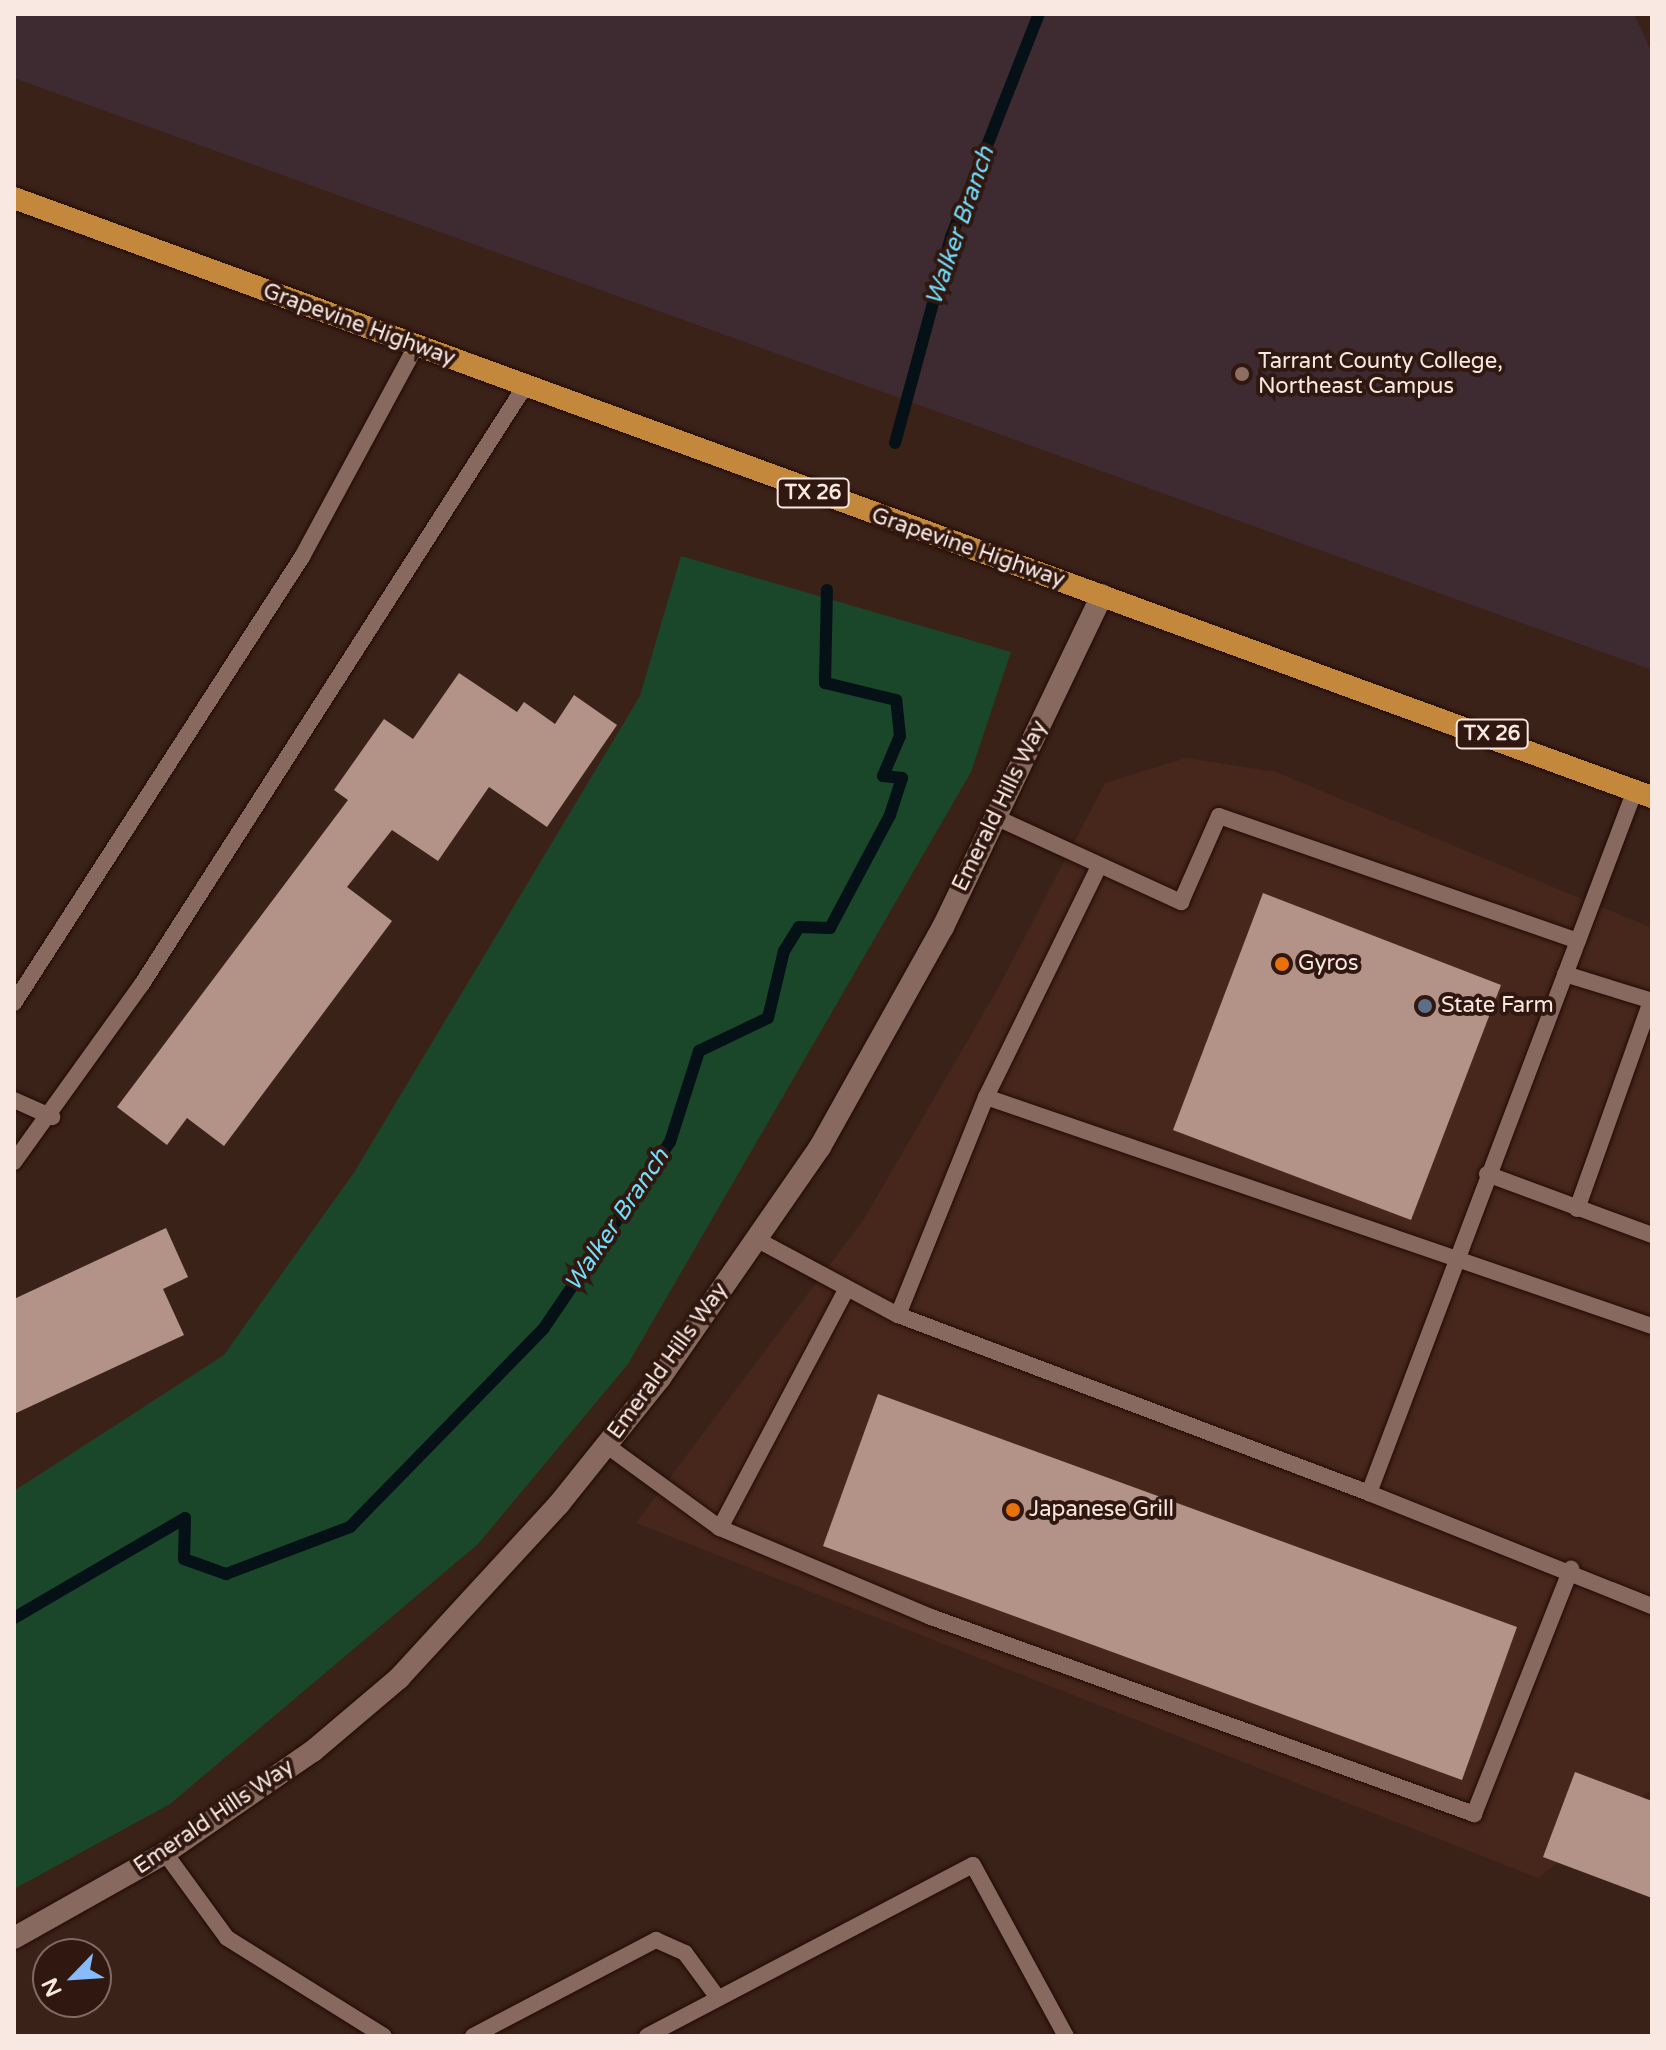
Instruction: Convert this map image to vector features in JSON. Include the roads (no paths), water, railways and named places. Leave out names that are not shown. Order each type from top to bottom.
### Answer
[{"type":"main road","name":"Grapevine Highway","points":[[14,198],[1644,794]]},
{"type":"street","name":"Emerald Hills Way","points":[[14,1938],[165,1853],[313,1751],[399,1678],[606,1445],[756,1239],[828,1133],[995,817],[1102,595]]},
{"type":"lane","points":[[14,1003],[302,557],[416,346]]},
{"type":"lane","points":[[14,1162],[52,1117],[525,386]]},
{"type":"lane","points":[[1369,1493],[1453,1257],[1578,941],[1644,794]]},
{"type":"lane","points":[[995,817],[1181,902],[1219,816],[1578,941]]},
{"type":"lane","points":[[898,1315],[986,1097],[1099,866]]},
{"type":"lane","points":[[1565,974],[1652,1001],[1577,1209]]},
{"type":"lane","points":[[986,1097],[1652,1326]]},
{"type":"lane","points":[[14,1100],[52,1117]]},
{"type":"lane","points":[[1487,1174],[1652,1235]]},
{"type":"lane","points":[[756,1239],[845,1292],[898,1315],[1571,1569],[1652,1606]]},
{"type":"lane","points":[[720,1528],[845,1292]]},
{"type":"lane","points":[[606,1445],[720,1528],[931,1617],[1474,1814],[1571,1569]]},
{"type":"lane","points":[[165,1853],[227,1938],[384,2036]]},
{"type":"lane","points":[[647,2036],[973,1865],[1066,2036]]},
{"type":"lane","points":[[473,2036],[656,1940],[685,1953],[718,1998]]},
{"type":"waterway","name":"Walker Branch","points":[[895,443],[951,237],[1039,14]]},
{"type":"waterway","name":"Walker Branch","points":[[14,1618],[185,1518],[184,1559],[226,1574],[350,1527],[544,1328],[670,1142],[699,1051],[768,1018],[784,951],[799,927],[830,928],[890,815],[902,778],[883,776],[900,736],[896,700],[825,683],[827,590]]},
{"type":"place","name":"Tarrant County College, Northeast Campus","points":[[1242,374]]},
{"type":"place","name":"Gyros","points":[[1282,964]]},
{"type":"place","name":"State Farm","points":[[1425,1006]]},
{"type":"place","name":"Japanese Grill","points":[[1013,1510]]}]
